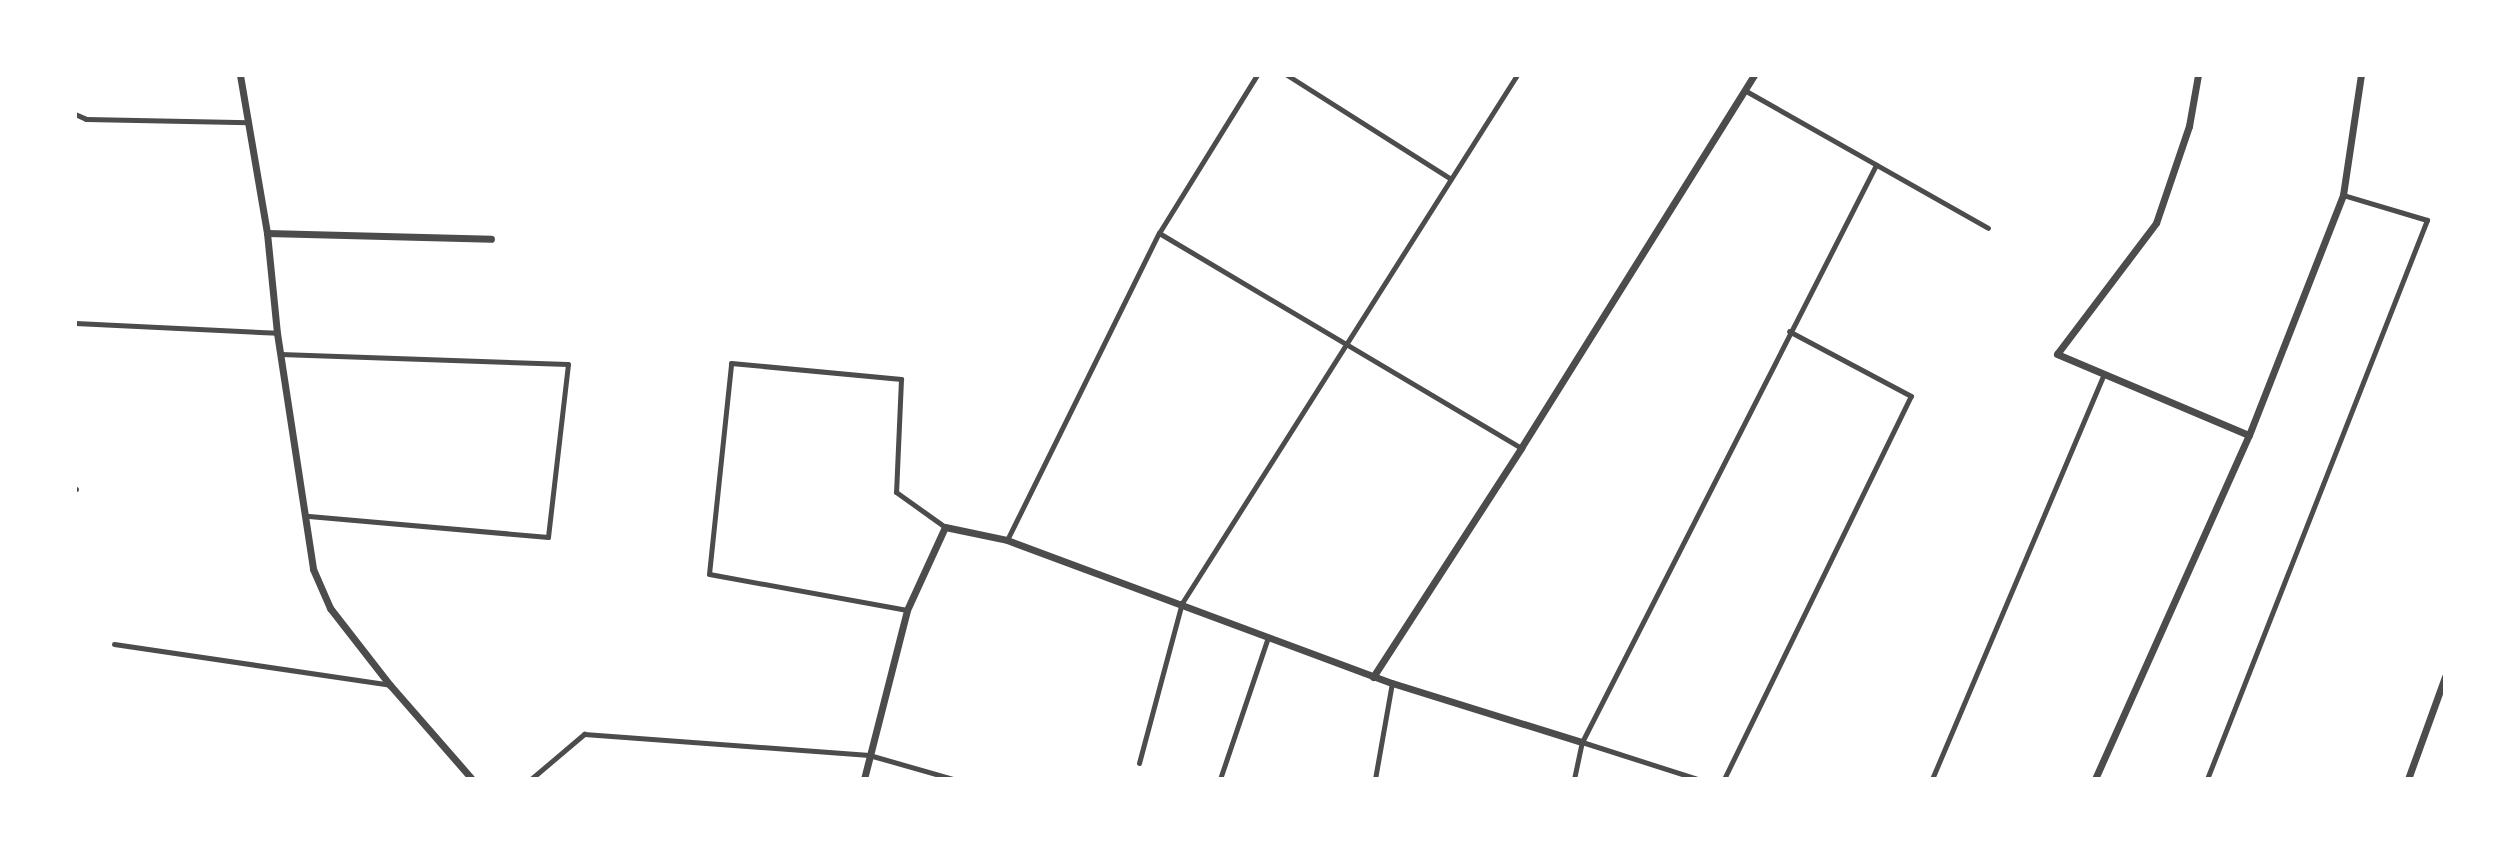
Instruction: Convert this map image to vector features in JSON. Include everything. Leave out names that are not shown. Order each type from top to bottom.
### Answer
[{"type":"street","points":[[240,75],[267,233],[277,333],[313,569],[330,608],[390,685],[472,779]]},
{"type":"street","points":[[1373,677],[1521,448],[1754,75]]},
{"type":"street","points":[[2198,75],[2189,126],[2156,223],[2057,354],[2103,376],[2249,435]]},
{"type":"street","points":[[2095,779],[2249,435],[2343,195],[2361,75]]},
{"type":"street","points":[[267,233],[491,239]]},
{"type":"street","points":[[863,779],[907,610],[944,527],[1007,540],[1182,603],[1373,677],[1582,741]]},
{"type":"street","points":[[2408,779],[2445,677]]},
{"type":"lane","points":[[1007,540],[1159,233],[1257,75]]},
{"type":"lane","points":[[1287,75],[1451,179]]},
{"type":"lane","points":[[1139,763],[1182,603],[1517,75]]},
{"type":"lane","points":[[1746,91],[1988,228]]},
{"type":"lane","points":[[75,114],[86,119],[249,122]]},
{"type":"lane","points":[[1574,779],[1582,741],[1876,165]]},
{"type":"lane","points":[[2207,779],[2427,220],[2343,195]]},
{"type":"lane","points":[[1159,233],[1521,448]]},
{"type":"lane","points":[[75,323],[277,333]]},
{"type":"lane","points":[[1724,779],[1911,396],[1789,331]]},
{"type":"lane","points":[[280,354],[568,364],[548,537],[306,516]]},
{"type":"lane","points":[[907,610],[709,574],[731,363],[901,379],[896,492],[944,527]]},
{"type":"lane","points":[[1932,779],[2103,376]]},
{"type":"lane","points":[[1220,779],[1268,637]]},
{"type":"lane","points":[[114,644],[390,685]]},
{"type":"lane","points":[[1376,779],[1392,683]]},
{"type":"lane","points":[[531,779],[584,734],[869,755],[953,779]]},
{"type":"lane","points":[[1582,741],[1697,779]]}]
